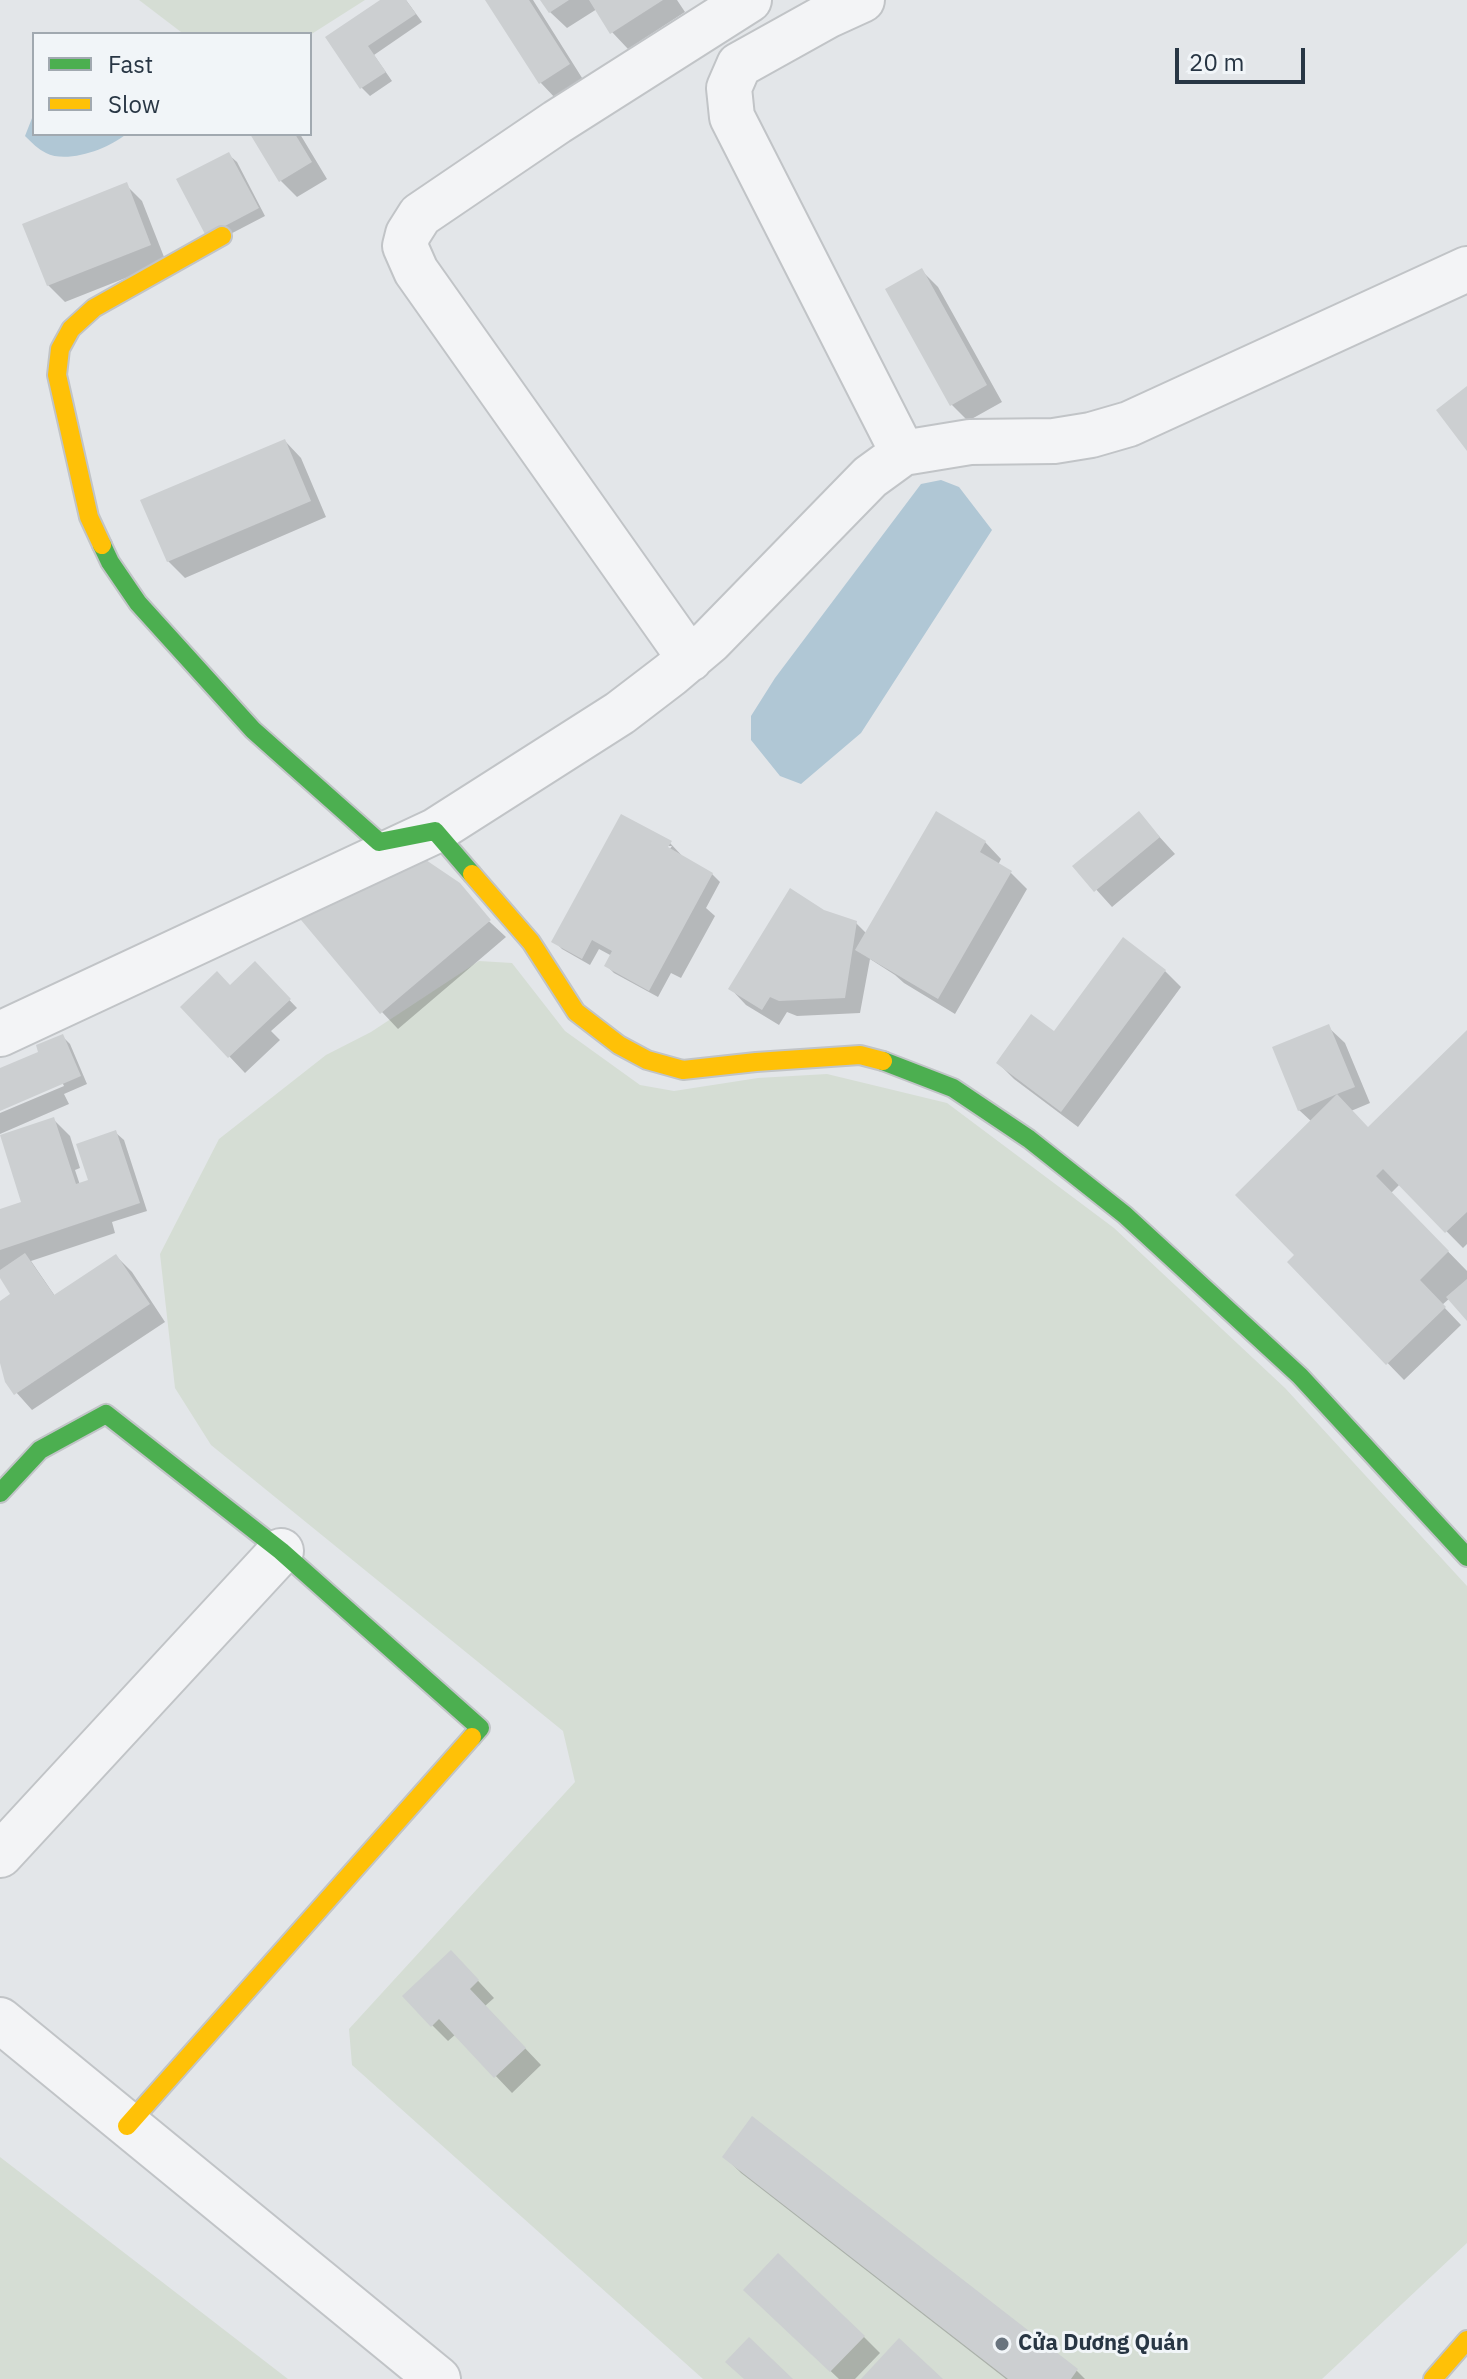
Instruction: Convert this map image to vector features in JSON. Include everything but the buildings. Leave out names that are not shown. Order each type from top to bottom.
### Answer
[{"type":"street","points":[[690,659],[424,283],[405,246],[408,234],[420,215],[557,122],[749,0]]},
{"type":"street","points":[[862,0],[739,65],[729,88],[732,117],[903,453]]},
{"type":"street","points":[[222,236],[94,308],[71,329],[60,349],[57,375],[89,517],[110,562],[138,603],[253,730],[379,842],[435,831]]},
{"type":"street","points":[[0,1034],[435,831],[620,713],[710,641],[870,477],[903,453],[970,442],[1054,441],[1129,424],[1467,269]]},
{"type":"street","points":[[435,831],[531,942],[576,1012],[619,1045],[647,1060],[683,1070],[860,1055],[889,1062],[953,1088],[1029,1139],[1125,1215],[1300,1376],[1467,1557]]},
{"type":"street","points":[[0,1493],[40,1450],[106,1414],[281,1551],[480,1728],[127,2126]]},
{"type":"street","points":[[0,1855],[281,1551]]},
{"type":"street","points":[[0,2020],[438,2379]]},
{"type":"street","points":[[1433,2379],[1467,2340]]},
{"type":"shaded area","points":[[139,0],[365,0],[312,34],[181,32]]},
{"type":"shaded area","points":[[479,961],[512,963],[565,1031],[640,1085],[674,1091],[758,1078],[827,1074],[947,1103],[1114,1228],[1285,1388],[1467,1586],[1467,2243],[1322,2379],[703,2379],[352,2065],[349,2029],[575,1782],[563,1731],[211,1445],[175,1388],[160,1254],[219,1139],[326,1055],[371,1032]]},
{"type":"shaded area","points":[[0,2157],[288,2379],[0,2379]]},
{"type":"water","points":[[32,118],[32,136],[124,136],[88,153],[65,157],[40,150],[25,136]]},
{"type":"water","points":[[941,480],[959,487],[992,530],[861,733],[801,784],[780,776],[751,740],[751,716],[775,678],[921,484]]},
{"type":"traffic: fast","points":[[102,545],[138,603],[253,730],[379,842],[435,831],[472,874]]},
{"type":"traffic: fast","points":[[883,1061],[953,1088],[1029,1139],[1125,1215],[1300,1376],[1467,1557]]},
{"type":"traffic: fast","points":[[0,1493],[40,1450],[106,1414],[281,1551],[480,1728],[472,1737]]},
{"type":"traffic: slow","points":[[102,545],[89,517],[57,375],[60,349],[71,329],[94,308],[222,236]]},
{"type":"traffic: slow","points":[[472,874],[531,942],[576,1012],[619,1045],[647,1060],[683,1070],[860,1055],[883,1061]]},
{"type":"traffic: slow","points":[[127,2126],[472,1737]]},
{"type":"traffic: slow","points":[[1433,2379],[1467,2340]]},
{"type":"place","name":"Cửa Dương Quán","points":[[1002,2344]]}]
